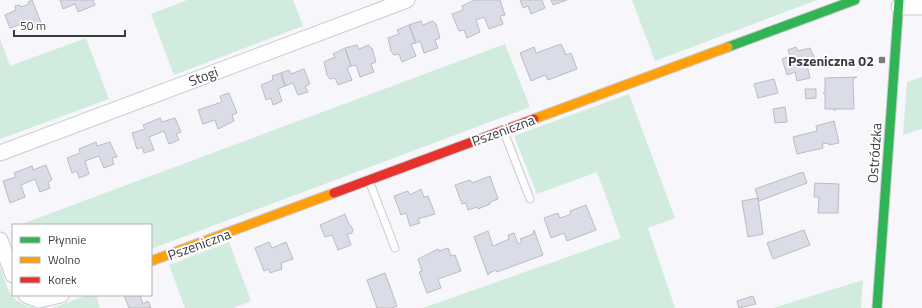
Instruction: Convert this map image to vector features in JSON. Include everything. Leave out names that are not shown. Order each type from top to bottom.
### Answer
[{"type":"street","name":"Stogi","points":[[0,153],[407,0]]},
{"type":"street","name":"Pszeniczna","points":[[152,261],[855,0]]},
{"type":"street","points":[[899,3],[922,7]]},
{"type":"street","name":"Ostródzka","points":[[877,308],[899,3]]},
{"type":"street","points":[[0,240],[12,272]]},
{"type":"street","points":[[29,296],[39,300],[56,296]]},
{"type":"lane","points":[[504,130],[530,199]]},
{"type":"lane","points":[[369,180],[395,248]]},
{"type":"green space","points":[[187,0],[293,0],[303,26],[174,75],[151,14]]},
{"type":"green space","points":[[632,0],[817,0],[655,61]]},
{"type":"green space","points":[[86,38],[109,99],[0,139],[0,39],[10,66]]},
{"type":"green space","points":[[505,44],[530,107],[152,249],[152,224],[22,224]]},
{"type":"green space","points":[[922,77],[922,129],[903,135],[907,82]]},
{"type":"green space","points":[[629,94],[675,218],[648,228],[675,308],[423,308],[621,238],[597,172],[537,194],[514,136]]},
{"type":"green space","points":[[229,242],[251,301],[233,308],[185,308],[169,265]]},
{"type":"green space","points":[[0,267],[12,296],[19,302],[35,308],[0,308]]},
{"type":"green space","points":[[863,280],[861,308],[773,308]]},
{"type":"green space","points":[[85,296],[96,296],[100,308],[52,308]]},
{"type":"building","points":[[32,0],[42,25],[24,31],[22,24],[10,28],[5,15],[16,10],[15,6],[20,5],[21,7],[29,4],[28,2]]},
{"type":"building","points":[[60,0],[93,0],[95,5],[78,12],[75,4],[63,9]]},
{"type":"building","points":[[474,0],[500,0],[505,15],[500,16],[503,24],[489,29],[484,17],[476,20],[480,32],[467,38],[464,30],[459,31],[452,14],[463,10],[462,6]]},
{"type":"building","points":[[520,0],[542,0],[545,8],[531,14],[528,6],[523,8]]},
{"type":"building","points":[[551,0],[567,0],[553,5]]},
{"type":"building","points":[[421,21],[423,25],[433,21],[436,24],[440,38],[435,40],[438,48],[424,53],[420,41],[416,43],[409,25]]},
{"type":"building","points":[[409,25],[416,43],[411,44],[416,56],[402,62],[399,54],[394,55],[391,51],[388,38],[399,34],[397,30]]},
{"type":"building","points":[[561,44],[566,55],[571,53],[577,69],[548,80],[545,75],[531,81],[520,53],[534,47],[536,53]]},
{"type":"building","points":[[357,45],[359,49],[369,45],[370,48],[372,48],[376,62],[371,64],[374,72],[360,77],[356,65],[351,66],[345,48]]},
{"type":"building","points":[[796,47],[798,51],[810,48],[816,61],[807,65],[810,78],[797,81],[795,72],[787,75],[782,59],[790,56],[788,50]]},
{"type":"building","points":[[345,48],[351,66],[347,68],[352,80],[338,85],[335,78],[330,79],[327,75],[324,62],[335,57],[333,54]]},
{"type":"building","points":[[304,69],[310,84],[305,86],[308,92],[298,95],[293,83],[285,86],[281,73],[289,70],[291,74]]},
{"type":"building","points":[[281,73],[285,86],[278,89],[282,101],[273,105],[271,98],[266,100],[261,85],[273,80],[272,76]]},
{"type":"building","points":[[857,77],[853,79],[854,109],[835,109],[835,111],[834,109],[825,109],[825,94],[823,93],[825,93],[825,78]]},
{"type":"building","points":[[774,79],[778,93],[758,98],[754,84]]},
{"type":"building","points":[[805,89],[816,89],[816,98],[806,99]]},
{"type":"building","points":[[229,93],[237,113],[232,115],[234,121],[218,129],[215,120],[203,124],[198,110],[222,102],[220,96]]},
{"type":"building","points":[[785,107],[787,122],[775,123],[773,109]]},
{"type":"building","points":[[160,118],[162,122],[175,118],[181,132],[176,134],[179,140],[169,144],[164,131],[149,137],[154,150],[144,153],[142,147],[137,149],[132,133],[145,129],[143,125]]},
{"type":"building","points":[[834,121],[839,143],[829,145],[828,143],[822,144],[823,148],[797,154],[793,137],[817,131],[816,126]]},
{"type":"building","points":[[96,142],[97,146],[110,142],[117,157],[112,158],[114,164],[104,168],[99,156],[85,161],[89,174],[79,178],[77,171],[72,173],[67,158],[80,153],[79,149]]},
{"type":"building","points":[[46,165],[52,180],[48,182],[50,188],[40,192],[35,179],[21,185],[25,197],[10,203],[3,181],[16,177],[14,173],[32,166],[33,170]]},
{"type":"building","points":[[803,172],[807,183],[759,201],[755,189]]},
{"type":"building","points":[[490,176],[498,199],[478,209],[477,207],[468,210],[466,203],[462,204],[455,185],[470,180],[472,183]]},
{"type":"building","points":[[815,183],[839,184],[838,213],[818,213],[819,197],[814,197]]},
{"type":"building","points":[[421,189],[424,197],[428,196],[435,214],[418,219],[420,223],[410,226],[406,213],[401,215],[394,196],[408,191],[410,195]]},
{"type":"building","points":[[758,198],[763,234],[748,237],[742,201]]},
{"type":"building","points":[[586,205],[596,230],[567,241],[564,233],[551,238],[544,218],[558,213],[560,218],[571,214],[570,211]]},
{"type":"building","points":[[345,214],[349,225],[353,230],[352,233],[347,234],[351,245],[338,250],[332,235],[325,237],[320,225]]},
{"type":"building","points":[[534,230],[543,255],[497,272],[496,270],[488,275],[474,237],[488,231],[493,246],[509,239],[508,235],[514,233],[518,244],[522,242],[520,239],[533,234]]},
{"type":"building","points":[[804,230],[810,245],[773,259],[767,243]]},
{"type":"building","points":[[269,242],[272,248],[286,242],[293,259],[281,263],[282,269],[270,273],[269,269],[264,271],[255,248]]},
{"type":"building","points":[[448,248],[451,256],[455,255],[461,271],[438,279],[441,288],[427,293],[419,272],[422,271],[418,259],[438,249],[439,251]]},
{"type":"building","points":[[385,273],[397,306],[392,308],[377,308],[367,280]]},
{"type":"building","points":[[124,296],[140,296],[143,304],[148,301],[151,308],[129,308]]},
{"type":"building","points":[[753,296],[756,304],[739,308],[737,301]]},
{"type":"traffic: fast","points":[[728,47],[855,0]]},
{"type":"traffic: fast","points":[[877,308],[899,0]]},
{"type":"traffic: slow","points":[[534,119],[728,47]]},
{"type":"traffic: slow","points":[[152,261],[334,193]]},
{"type":"traffic: jam","points":[[334,193],[534,119]]},
{"type":"place","name":"Pszeniczna 02","points":[[882,60]]}]
